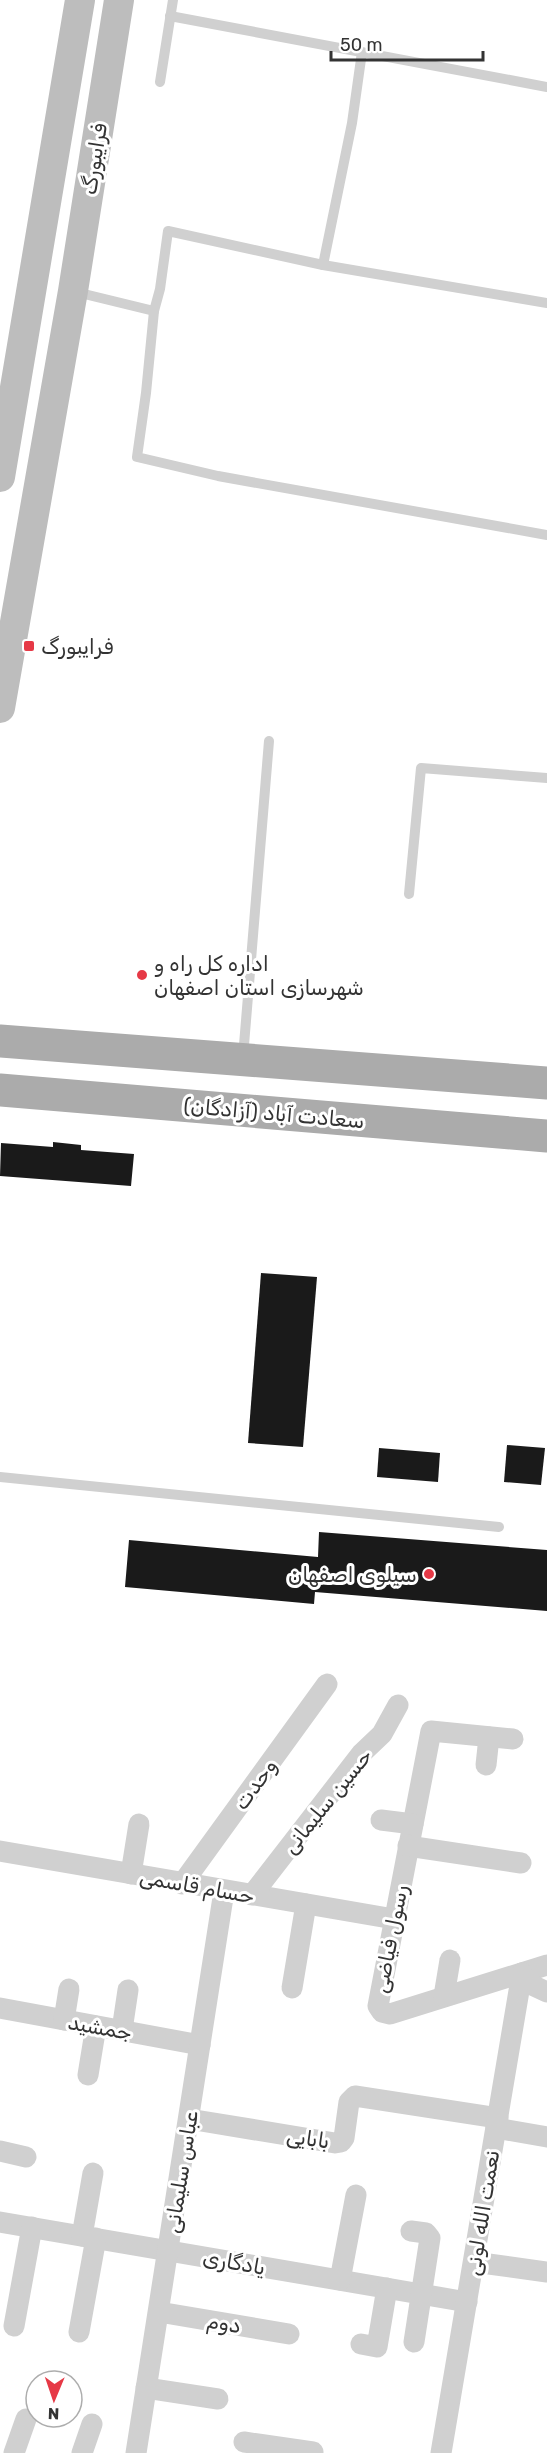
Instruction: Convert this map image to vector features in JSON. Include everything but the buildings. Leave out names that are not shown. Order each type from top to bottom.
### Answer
[{"type":"main road","name":"فرایبورگ","points":[[0,477],[80,0]]},
{"type":"main road","name":"فرایبورگ","points":[[0,708],[73,291],[119,0]]},
{"type":"main road","points":[[75,37],[85,48],[92,50],[99,50],[111,42]]},
{"type":"main road","points":[[63,98],[68,92],[83,88],[96,94],[101,109]]},
{"type":"main road","points":[[5,1040],[547,1083]]},
{"type":"main road","name":"سعادت آباد (آزادگان)","points":[[3,1092],[547,1136]]},
{"type":"street","name":"وحدت","points":[[182,1884],[327,1684]]},
{"type":"street","name":"حسین سلیمانی","points":[[252,1895],[362,1753],[382,1734],[398,1705]]},
{"type":"street","name":"رسول فیاضی","points":[[489,1737],[431,1731],[378,2000],[380,2010],[390,2014],[547,1965]]},
{"type":"street","points":[[486,1765],[489,1737],[513,1739]]},
{"type":"street","points":[[381,1820],[413,1824]]},
{"type":"street","points":[[131,1874],[139,1824]]},
{"type":"street","points":[[408,1846],[521,1863]]},
{"type":"street","name":"حسام قاسمی","points":[[0,1851],[394,1919]]},
{"type":"street","name":"عباس سلیمانی","points":[[136,2453],[225,1891]]},
{"type":"street","points":[[292,1988],[306,1904]]},
{"type":"street","points":[[444,1996],[450,1960]]},
{"type":"street","points":[[522,1973],[532,1986],[547,1992]]},
{"type":"street","name":"نعمت الله لونی","points":[[441,2453],[522,1973]]},
{"type":"street","points":[[64,2020],[69,1989]]},
{"type":"street","points":[[122,2030],[128,1990]]},
{"type":"street","name":"جمشید","points":[[0,2008],[200,2044]]},
{"type":"street","points":[[88,2075],[96,2026]]},
{"type":"street","name":"بابایی","points":[[189,2119],[335,2143],[342,2142],[344,2138],[349,2102],[355,2096],[497,2123]]},
{"type":"street","points":[[497,2123],[547,2137]]},
{"type":"street","points":[[0,2151],[26,2157]]},
{"type":"street","points":[[79,2332],[93,2173]]},
{"type":"street","points":[[340,2280],[356,2195]]},
{"type":"street","name":"یادگاری","points":[[0,2222],[467,2302]]},
{"type":"street","points":[[14,2326],[32,2228]]},
{"type":"street","points":[[411,2231],[426,2233],[430,2238],[414,2342]]},
{"type":"street","points":[[474,2262],[547,2272]]},
{"type":"street","points":[[361,2344],[377,2347],[387,2288]]},
{"type":"street","name":"دوم","points":[[159,2312],[290,2334]]},
{"type":"street","points":[[147,2388],[218,2399]]},
{"type":"street","points":[[82,2453],[92,2424]]},
{"type":"street","points":[[14,2453],[24,2425]]},
{"type":"street","points":[[244,2442],[301,2452]]},
{"type":"lane","points":[[160,82],[173,0]]},
{"type":"lane","points":[[170,16],[547,87]]},
{"type":"lane","points":[[323,266],[352,123],[362,52]]},
{"type":"lane","points":[[547,303],[323,266],[168,231],[160,289],[154,311],[137,457],[218,476],[547,535]]},
{"type":"lane","points":[[73,291],[154,311]]},
{"type":"lane","points":[[243,1060],[269,741]]},
{"type":"lane","points":[[409,894],[421,768],[547,778]]},
{"type":"lane","points":[[0,1477],[499,1527]]},
{"type":"place","name":"فرایبورگ","points":[[29,646]]},
{"type":"place","name":"اداره کل راه و شهرسازی استان اصفهان","points":[[142,975]]},
{"type":"place","name":"سیلوی اصفهان","points":[[429,1574]]}]
